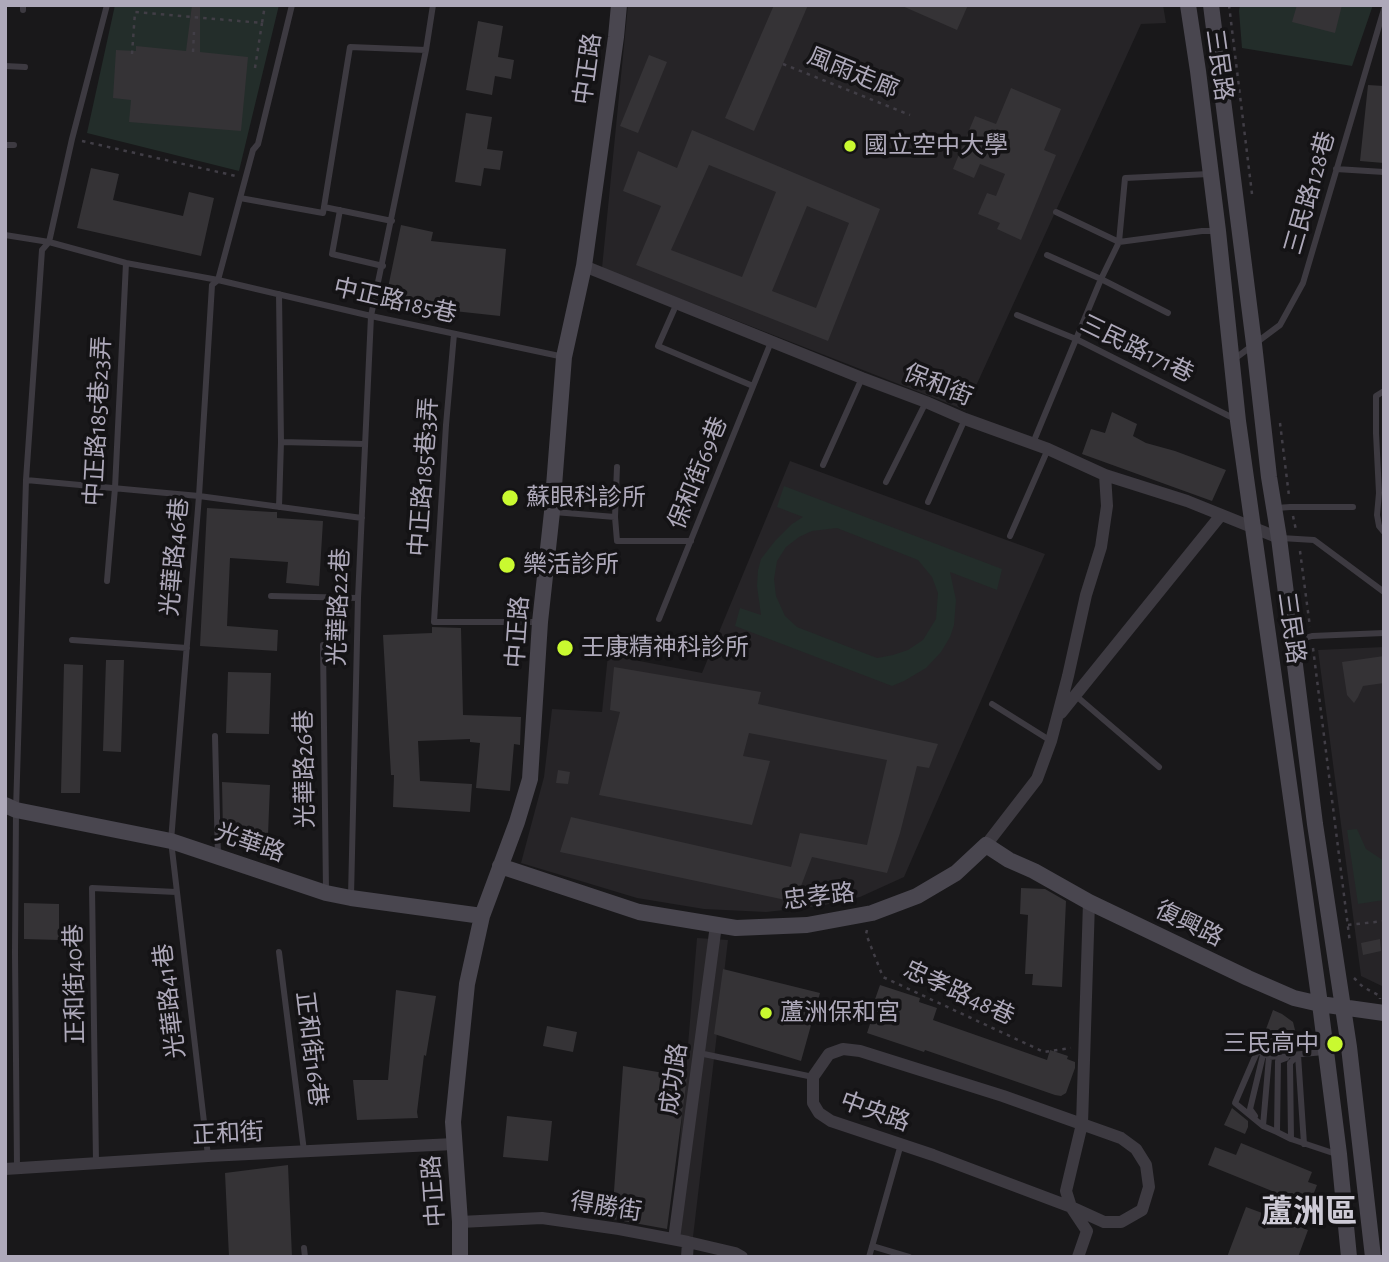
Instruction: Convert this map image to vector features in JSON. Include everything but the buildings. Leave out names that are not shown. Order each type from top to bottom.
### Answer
[{"type":"street","name":"中正路","points":[[460,1257],[453,1122],[467,984],[482,916],[530,779],[540,622],[564,357],[584,266],[619,5]]},
{"type":"street","name":"三民路","points":[[1188,5],[1218,231],[1238,421],[1320,1004],[1349,1257]]},
{"type":"street","name":"三民路","points":[[1211,5],[1291,643],[1343,1007],[1373,1257]]},
{"type":"street","name":"保和街","points":[[584,266],[965,419],[1048,449],[1105,475],[1187,501],[1279,538]]},
{"type":"street","name":"忠孝路","points":[[500,866],[639,912],[736,928],[807,925],[872,913],[917,896],[956,873],[986,845],[1037,779],[1051,741],[1086,595],[1101,547],[1107,506],[1105,475]]},
{"type":"street","name":"忠孝路","points":[[1056,719],[1221,515]]},
{"type":"street","name":"光華路","points":[[10,807],[171,841],[326,893],[482,916]]},
{"type":"street","name":"復興路","points":[[986,845],[1089,902],[1294,998],[1384,1013]]},
{"type":"street","points":[[1078,1257],[1087,1231],[1071,1207],[1066,1191],[1083,1124],[1089,902]]},
{"type":"street","name":"成功路","points":[[674,1240],[716,925]]},
{"type":"street","name":"中央路","points":[[843,1049],[860,1051],[1003,1096],[1121,1138],[1136,1149],[1146,1165],[1149,1187],[1142,1210],[1121,1222],[1104,1222],[1071,1207],[901,1144],[831,1121],[819,1113],[813,1103],[813,1077],[829,1054],[843,1049]]},
{"type":"street","name":"正和街","points":[[11,1168],[454,1144]]},
{"type":"street","name":"得勝街","points":[[460,1222],[542,1218],[688,1242],[742,1257]]},
{"type":"street","points":[[687,1257],[688,1242]]},
{"type":"lane","points":[[11,1168],[16,1008],[10,807],[26,480],[42,250],[49,242],[72,139],[107,5]]},
{"type":"lane","points":[[218,280],[253,150],[258,144],[292,5]]},
{"type":"lane","name":"光華路22巷","points":[[351,898],[358,598],[371,316],[433,5]]},
{"type":"lane","name":"三民路128巷","points":[[1231,361],[1280,325],[1303,283],[1384,9]]},
{"type":"lane","points":[[323,210],[350,47],[426,50]]},
{"type":"lane","points":[[5,66],[24,67]]},
{"type":"lane","points":[[5,145],[14,145]]},
{"type":"lane","points":[[1336,169],[1384,172]]},
{"type":"lane","points":[[1033,443],[1119,242],[1125,178],[1211,174]]},
{"type":"lane","points":[[240,198],[340,210],[392,221]]},
{"type":"lane","points":[[340,210],[332,254],[383,266]]},
{"type":"lane","points":[[1056,212],[1119,242],[1218,231]]},
{"type":"lane","name":"中正路185巷","points":[[5,235],[49,242],[126,262],[564,357]]},
{"type":"lane","points":[[1046,254],[1168,313]]},
{"type":"lane","name":"中正路185巷23弄","points":[[107,581],[115,488],[126,262]]},
{"type":"lane","name":"光華路46巷","points":[[171,841],[199,496],[212,285],[218,280]]},
{"type":"lane","points":[[279,295],[279,507]]},
{"type":"lane","points":[[677,303],[658,346],[753,386]]},
{"type":"lane","name":"三民路171巷","points":[[1017,315],[1076,339],[1238,421]]},
{"type":"lane","name":"中正路185巷3弄","points":[[454,334],[434,622],[540,622]]},
{"type":"lane","name":"保和街69巷","points":[[659,619],[771,341]]},
{"type":"lane","points":[[823,465],[862,378]]},
{"type":"lane","points":[[1384,391],[1376,396],[1376,433],[1379,492],[1377,515],[1379,526],[1384,533]]},
{"type":"lane","points":[[886,482],[926,402]]},
{"type":"lane","points":[[928,502],[965,419]]},
{"type":"lane","points":[[281,442],[365,444]]},
{"type":"lane","points":[[1010,536],[1048,449]]},
{"type":"lane","points":[[617,467],[617,541],[691,541]]},
{"type":"lane","points":[[26,480],[199,496],[362,518]]},
{"type":"lane","points":[[1274,509],[1353,507]]},
{"type":"lane","points":[[552,512],[615,517]]},
{"type":"lane","points":[[1279,538],[1314,540],[1384,592]]},
{"type":"lane","points":[[271,596],[358,598]]},
{"type":"lane","points":[[1291,643],[1312,636],[1384,633]]},
{"type":"lane","points":[[72,640],[187,648]]},
{"type":"lane","name":"光華路26巷","points":[[323,645],[326,893]]},
{"type":"lane","points":[[1075,695],[1159,767]]},
{"type":"lane","points":[[992,704],[1051,741]]},
{"type":"lane","points":[[215,736],[218,856]]},
{"type":"lane","name":"光華路41巷","points":[[171,841],[208,1156]]},
{"type":"lane","name":"正和街40巷","points":[[96,1163],[92,888],[176,892]]},
{"type":"lane","name":"正和街16巷","points":[[279,952],[304,1151]]},
{"type":"lane","points":[[5,1007],[16,1008]]},
{"type":"lane","points":[[1298,1055],[1257,1052],[1235,1103],[1263,1126],[1304,1144],[1339,1154]]},
{"type":"lane","points":[[1263,1126],[1269,1057],[1326,1052]]},
{"type":"lane","points":[[699,1053],[813,1077]]},
{"type":"lane","points":[[1263,1126],[1250,1109],[1263,1055],[1298,1055]]},
{"type":"lane","points":[[1277,1132],[1278,1061],[1298,1055]]},
{"type":"lane","points":[[1291,1139],[1290,1063],[1298,1055]]},
{"type":"lane","points":[[1298,1055],[1304,1144]]},
{"type":"lane","points":[[869,1257],[901,1144]]},
{"type":"lane","points":[[872,1246],[909,1257]]},
{"type":"lane","points":[[304,1248],[305,1257]]},
{"type":"path","points":[[255,68],[265,5]]},
{"type":"path","points":[[132,54],[135,12],[262,23]]},
{"type":"path","points":[[195,23],[196,18]]},
{"type":"path","points":[[193,52],[194,32]]},
{"type":"path","name":"風雨走廊","points":[[783,64],[910,115]]},
{"type":"path","points":[[72,139],[245,178]]},
{"type":"path","name":"忠孝路48巷","points":[[872,913],[866,934],[883,977],[1044,1052],[1086,1045]]},
{"type":"path","points":[[1348,925],[1384,921]]},
{"type":"shaded area","points":[[115,5],[279,5],[239,171],[87,133]]},
{"type":"shaded area","name":"國立空中大學","points":[[628,5],[1163,5],[1166,23],[1141,24],[965,410],[602,268]]},
{"type":"shaded area","points":[[1240,5],[1373,5],[1352,66],[1242,48]]},
{"type":"shaded area","points":[[790,461],[1045,554],[904,877],[860,897],[820,906],[766,912],[704,909],[637,898],[521,863],[544,777],[552,709],[602,712],[608,655],[702,673]]},
{"type":"shaded area","points":[[784,486],[1002,569],[997,590],[950,572],[956,600],[950,637],[926,668],[892,686],[735,626],[740,608],[761,615],[757,586],[761,559],[792,524],[803,517],[777,507]],"holes":[[[837,528],[918,560],[932,577],[938,593],[936,619],[923,640],[908,650],[893,655],[877,658],[797,627],[785,616],[776,596],[774,579],[777,561],[786,547],[812,531]]]},
{"type":"shaded area","name":"三民高中","points":[[1384,647],[1384,987],[1361,976],[1318,650]]},
{"type":"shaded area","points":[[1357,829],[1366,849],[1384,861],[1384,900],[1358,904],[1347,830]]},
{"type":"shaded area","points":[[697,938],[728,940],[693,1237],[672,1235]]},
{"type":"place","name":"國立空中大學","points":[[850,146]]},
{"type":"place","name":"蘇眼科診所","points":[[510,498]]},
{"type":"place","name":"樂活診所","points":[[507,565]]},
{"type":"place","name":"壬康精神科診所","points":[[565,648]]},
{"type":"place","name":"蘆洲保和宮","points":[[766,1013]]},
{"type":"place","name":"三民高中","points":[[1335,1044]]},
{"type":"district","name":"蘆洲區","points":[[1309,1212]]}]
